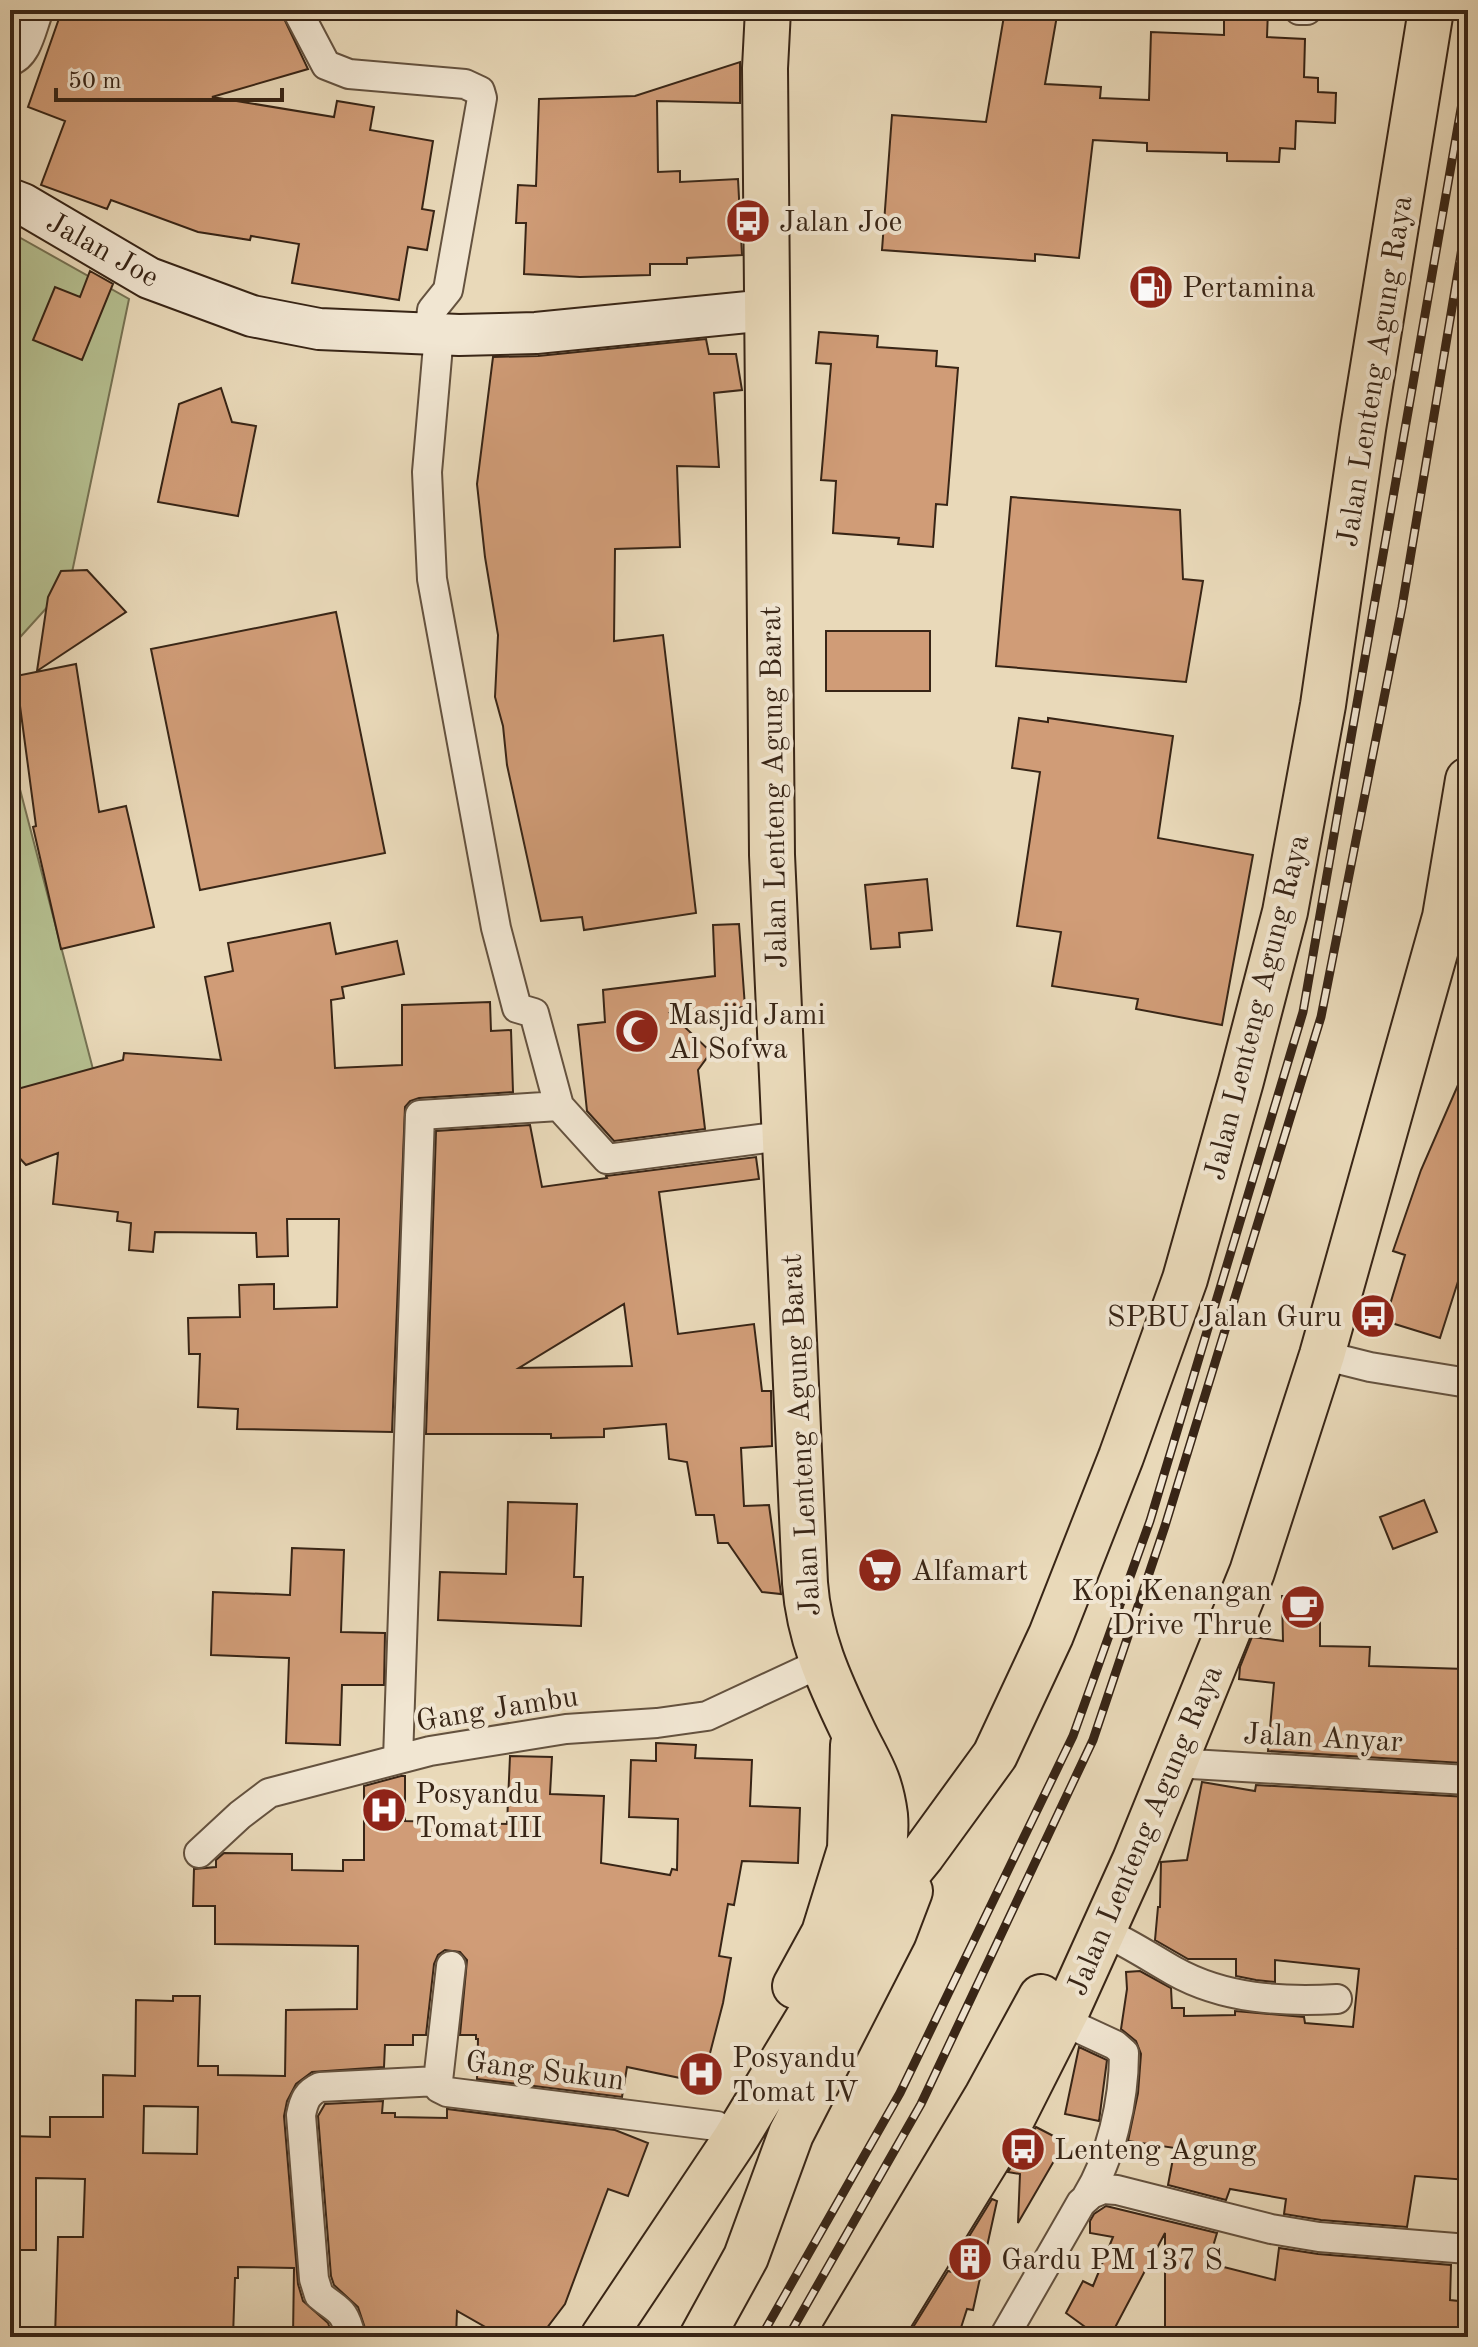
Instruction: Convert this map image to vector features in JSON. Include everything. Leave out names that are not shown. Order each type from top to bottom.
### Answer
[{"type":"main road","name":"Jalan Lenteng Agung Barat","points":[[768,10],[765,68],[772,855],[783,1136],[805,1583],[812,1667],[877,1776],[885,1818],[882,1858],[862,1929]]},
{"type":"main road","name":"Jalan Lenteng Agung Raya","points":[[862,1929],[923,1854],[995,1755],[1051,1635],[1121,1457],[1185,1279],[1285,912],[1323,705],[1363,429],[1431,10]]},
{"type":"main road","name":"Jalan Lenteng Agung Raya","points":[[878,2337],[1013,2117],[1061,2020],[1087,1936],[1171,1770],[1252,1572],[1322,1355],[1445,917],[1468,780]]},
{"type":"main road","points":[[577,2337],[721,2120],[824,1933],[850,1849],[854,1733]]},
{"type":"main road","points":[[702,2337],[746,2257],[791,2134],[894,1933],[923,1854]]},
{"type":"main road","points":[[603,2337],[734,2141],[862,1929]]},
{"type":"main road","points":[[843,2337],[1087,1936]]},
{"type":"street","points":[[10,61],[18,58],[23,51],[39,10]]},
{"type":"street","points":[[297,10],[326,65],[349,74],[465,84],[480,91],[482,98],[448,290],[432,310],[442,334],[427,472],[432,579],[496,928],[517,1008],[534,1013],[561,1109],[607,1159],[783,1136]]},
{"type":"street","points":[[1299,10],[1307,10]]},
{"type":"street","name":"Jalan Joe","points":[[10,199],[149,278],[252,316],[319,329],[442,334],[536,333],[767,310]]},
{"type":"street","points":[[398,1759],[420,1115],[561,1109]]},
{"type":"street","points":[[1322,1355],[1370,1367],[1468,1383]]},
{"type":"street","name":"Gang Jambu","points":[[199,1853],[269,1793],[398,1759],[566,1729],[707,1716],[812,1667]]},
{"type":"street","name":"Jalan Anyar","points":[[1171,1770],[1468,1780]]},
{"type":"street","points":[[1087,1936],[1229,1993],[1300,2001],[1337,1999]]},
{"type":"street","name":"Gang Sukun","points":[[451,1966],[439,2088],[447,2092],[721,2120]]},
{"type":"street","points":[[1004,2337],[1100,2175],[1109,2152],[1124,2069],[1124,2053],[1115,2045],[1061,2020]]},
{"type":"street","points":[[351,2337],[343,2314],[337,2306],[319,2295],[314,2279],[301,2115],[304,2101],[310,2092],[320,2087],[438,2081]]},
{"type":"street","points":[[1086,2198],[1103,2189],[1117,2190],[1271,2229],[1319,2237],[1468,2249]]},
{"type":"green space","points":[[10,232],[129,299],[70,582],[13,645],[10,667]]},
{"type":"green space","points":[[10,751],[94,1073],[10,1096]]},
{"type":"building","points":[[62,10],[280,10],[308,69],[212,97],[334,117],[337,101],[374,107],[370,130],[433,141],[422,209],[434,211],[427,250],[408,247],[399,300],[292,283],[299,244],[198,232],[111,200],[107,209],[41,185],[65,121],[28,107]]},
{"type":"building","points":[[1005,10],[1058,10],[1045,84],[1101,87],[1100,98],[1149,100],[1151,32],[1224,35],[1224,10],[1268,10],[1267,37],[1305,39],[1304,77],[1318,78],[1318,92],[1336,93],[1335,123],[1296,121],[1295,149],[1280,148],[1279,162],[1227,161],[1227,153],[1147,151],[1147,143],[1093,140],[1079,258],[1035,254],[1035,261],[882,250],[892,115],[986,122]]},
{"type":"building","points":[[740,62],[740,103],[657,101],[658,172],[680,171],[680,182],[738,179],[742,255],[687,258],[687,264],[650,264],[650,275],[580,277],[524,274],[526,223],[516,223],[518,185],[536,186],[539,99],[635,96]]},
{"type":"building","points":[[90,271],[113,284],[82,360],[33,340],[55,287],[80,297]]},
{"type":"building","points":[[819,332],[878,336],[877,347],[937,351],[936,366],[958,368],[947,505],[936,504],[933,547],[898,544],[899,538],[833,533],[836,481],[821,480],[831,364],[816,363]]},
{"type":"building","points":[[706,339],[709,354],[736,354],[742,390],[714,393],[719,467],[677,466],[680,547],[615,549],[614,641],[663,635],[696,913],[584,930],[582,917],[541,921],[495,697],[498,635],[477,484],[493,357],[538,356]]},
{"type":"building","points":[[221,388],[232,422],[256,426],[238,516],[158,502],[179,404]]},
{"type":"building","points":[[1011,497],[1180,510],[1183,579],[1203,581],[1186,682],[996,666]]},
{"type":"building","points":[[87,570],[126,612],[37,671],[48,597],[61,571]]},
{"type":"building","points":[[336,612],[385,853],[200,890],[151,649]]},
{"type":"building","points":[[826,631],[930,631],[930,691],[826,691]]},
{"type":"building","points":[[76,664],[99,812],[126,806],[154,927],[61,949],[33,827],[36,826],[16,676]]},
{"type":"building","points":[[1019,718],[1048,722],[1048,718],[1173,736],[1158,838],[1253,855],[1222,1025],[1136,1009],[1138,999],[1052,986],[1061,932],[1017,926],[1040,772],[1012,768]]},
{"type":"building","points":[[927,879],[932,930],[899,933],[900,947],[871,949],[865,885]]},
{"type":"building","points":[[330,923],[336,954],[397,941],[404,974],[342,987],[344,998],[331,1000],[335,1068],[402,1065],[402,1005],[490,1002],[491,1031],[511,1030],[513,1092],[419,1098],[405,1107],[392,1432],[237,1429],[238,1409],[198,1407],[200,1354],[189,1354],[188,1318],[240,1317],[239,1285],[274,1284],[274,1309],[337,1307],[339,1219],[287,1219],[288,1256],[257,1257],[256,1233],[155,1232],[153,1252],[129,1250],[131,1223],[117,1221],[118,1212],[53,1204],[58,1153],[26,1165],[14,1152],[10,1138],[10,1091],[123,1060],[124,1053],[221,1060],[205,977],[233,971],[228,943]]},
{"type":"building","name":"Masjid Jami Al Sofwa","points":[[739,924],[745,1007],[670,1013],[711,1052],[698,1070],[705,1129],[614,1141],[587,1111],[578,1025],[605,1022],[603,990],[715,976],[713,925]]},
{"type":"building","points":[[1468,1062],[1468,1275],[1461,1272],[1440,1338],[1385,1321],[1405,1255],[1393,1251],[1421,1170]]},
{"type":"building","points":[[530,1125],[542,1187],[756,1157],[759,1179],[659,1192],[678,1334],[754,1324],[762,1391],[771,1391],[772,1446],[741,1448],[744,1506],[769,1505],[781,1594],[762,1592],[728,1543],[718,1543],[714,1515],[696,1515],[687,1462],[669,1459],[666,1424],[604,1429],[604,1437],[426,1434],[436,1131]],"holes":[[[624,1304],[632,1366],[519,1368]]]},
{"type":"building","points":[[1424,1500],[1437,1532],[1393,1549],[1380,1517]]},
{"type":"building","points":[[508,1502],[577,1504],[574,1577],[583,1577],[581,1626],[438,1620],[440,1572],[506,1574]]},
{"type":"building","points":[[292,1548],[344,1550],[341,1632],[385,1633],[384,1685],[342,1685],[340,1745],[286,1743],[289,1658],[211,1655],[213,1592],[290,1595]]},
{"type":"building","points":[[1282,1596],[1320,1596],[1320,1646],[1370,1647],[1369,1666],[1465,1669],[1462,1763],[1268,1751],[1274,1683],[1239,1679],[1240,1667],[1252,1637],[1283,1641]]},
{"type":"building","points":[[656,1743],[696,1745],[695,1758],[752,1760],[750,1806],[800,1808],[798,1863],[742,1861],[734,1905],[728,1904],[719,1956],[731,1958],[709,2057],[714,2057],[709,2084],[627,2067],[622,2097],[477,2079],[478,2039],[476,2035],[460,2035],[467,1960],[460,1952],[445,1950],[438,1955],[434,1964],[426,2035],[413,2035],[413,2045],[385,2045],[384,2067],[312,2072],[296,2084],[287,2101],[284,2116],[298,2284],[303,2301],[328,2323],[333,2337],[293,2337],[294,2268],[238,2267],[233,2337],[55,2337],[58,2237],[83,2237],[85,2179],[36,2178],[36,2250],[10,2250],[10,2136],[50,2137],[50,2117],[103,2117],[103,2075],[135,2076],[136,2000],[173,2001],[173,1996],[200,1996],[198,2066],[218,2066],[218,2075],[285,2076],[286,2010],[357,2009],[358,1946],[215,1944],[215,1906],[193,1906],[194,1869],[216,1867],[216,1860],[224,1853],[292,1854],[292,1870],[343,1871],[343,1860],[364,1860],[364,1786],[401,1776],[405,1776],[405,1821],[507,1824],[510,1756],[552,1757],[550,1794],[604,1796],[601,1863],[670,1875],[672,1869],[677,1870],[678,1819],[629,1817],[631,1760],[656,1761]],"holes":[[[144,2106],[198,2107],[197,2154],[143,2153]]]},
{"type":"building","points":[[1202,1782],[1255,1791],[1256,1785],[1468,1797],[1468,1876],[1458,1948],[1468,1949],[1468,2180],[1415,2176],[1407,2227],[1284,2214],[1286,2199],[1230,2189],[1226,2200],[1168,2185],[1175,2148],[1128,2141],[1138,2093],[1141,2054],[1136,2041],[1121,2029],[1127,1989],[1126,1972],[1140,1971],[1171,1988],[1172,2008],[1184,2008],[1184,2016],[1235,2015],[1235,2011],[1304,2017],[1305,2023],[1353,2027],[1359,1969],[1275,1960],[1275,1982],[1256,1980],[1236,1976],[1236,1959],[1188,1959],[1155,1940],[1160,1907],[1161,1862],[1187,1860]]},
{"type":"building","points":[[1079,2047],[1107,2060],[1099,2121],[1065,2114]]},
{"type":"building","points":[[383,2101],[382,2113],[395,2113],[395,2117],[447,2118],[447,2109],[615,2130],[648,2143],[628,2196],[608,2189],[565,2304],[540,2337],[503,2337],[457,2311],[456,2337],[368,2337],[358,2307],[334,2285],[331,2276],[318,2116],[325,2104]]},
{"type":"building","points":[[1036,2127],[1065,2142],[1018,2223],[1020,2174],[1008,2172]]},
{"type":"building","points":[[992,2199],[997,2201],[973,2310],[967,2309],[958,2337],[907,2337],[948,2271],[956,2273],[965,2243]]},
{"type":"building","points":[[1106,2206],[1217,2233],[1208,2263],[1275,2280],[1279,2248],[1451,2265],[1450,2300],[1468,2302],[1468,2337],[1165,2337],[1165,2233],[1110,2337],[1099,2337],[1066,2313],[1083,2281],[1093,2286],[1113,2237],[1090,2233],[1090,2221],[1094,2214]]},
{"type":"railway","points":[[761,2337],[900,2093],[1073,1736],[1150,1521],[1303,1012],[1468,69]]},
{"type":"railway","points":[[788,2337],[921,2104],[1093,1740],[1165,1526],[1321,1017],[1402,607],[1468,212]]},
{"type":"place","name":"Jalan Joe","points":[[748,221]]},
{"type":"place","name":"Pertamina","points":[[1151,287]]},
{"type":"place","name":"Masjid Jami Al Sofwa","points":[[637,1031]]},
{"type":"place","name":"SPBU Jalan Guru","points":[[1373,1316]]},
{"type":"place","name":"Alfamart","points":[[880,1570]]},
{"type":"place","name":"Kopi Kenangan Drive Thrue","points":[[1303,1607]]},
{"type":"place","name":"Posyandu Tomat III","points":[[384,1810]]},
{"type":"place","name":"Posyandu Tomat IV","points":[[701,2074]]},
{"type":"place","name":"Lenteng Agung","points":[[1023,2149]]},
{"type":"place","name":"Gardu PM 137 S","points":[[970,2259]]}]
